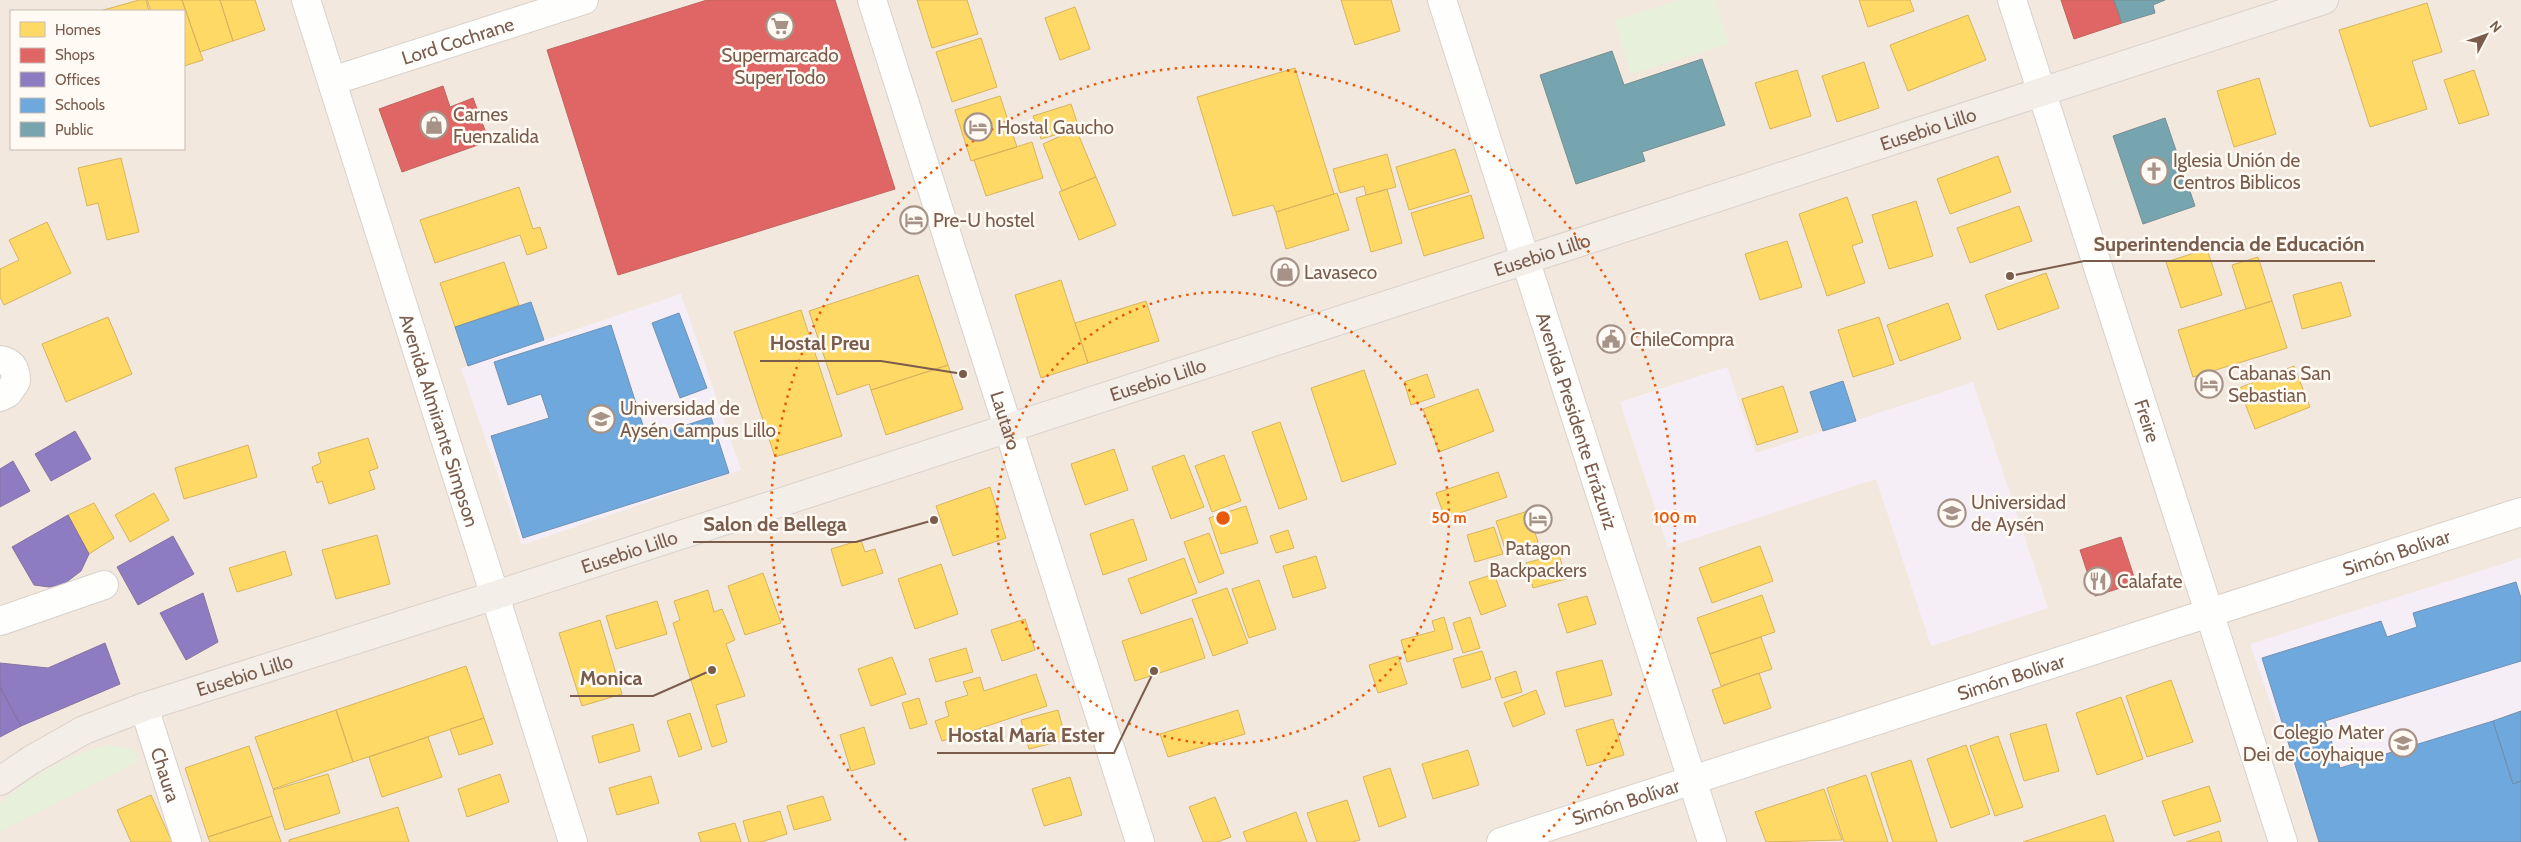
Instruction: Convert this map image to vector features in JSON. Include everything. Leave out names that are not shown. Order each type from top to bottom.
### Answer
[{"type":"main road","name":"Eusebio Lillo","points":[[0,781],[37,756],[84,730],[144,707],[496,595],[2324,0]]},
{"type":"street","name":"Avenida Almirante Simpson","points":[[306,0],[574,842]]},
{"type":"street","name":"Lord Cochrane","points":[[332,81],[584,0]]},
{"type":"street","name":"Lautaro","points":[[872,0],[1140,842]]},
{"type":"street","name":"Avenida Presidente Errázuriz","points":[[1442,0],[1712,842]]},
{"type":"street","name":"Freire","points":[[2012,0],[2283,842]]},
{"type":"street","points":[[0,360],[8,362],[16,374],[13,388],[0,397]]},
{"type":"street","name":"Simón Bolívar","points":[[1501,842],[2521,512]]},
{"type":"street","points":[[0,621],[104,585]]},
{"type":"street","name":"Chaura","points":[[144,707],[187,842]]},
{"type":"shaded area","points":[[0,0],[2521,0],[2521,842],[0,842]]},
{"type":"shaded area","name":"Universidad de Aysén Campus Lillo","points":[[681,294],[741,470],[522,545],[461,368]]},
{"type":"shaded area","name":"Universidad de Aysén","points":[[1727,367],[1756,453],[1973,382],[2048,608],[1931,646],[1876,479],[1668,547],[1620,402]]},
{"type":"shaded area","name":"Colegio Mater Dei de Coyhaique","points":[[2521,558],[2521,842],[2319,842],[2250,644]]},
{"type":"green space","points":[[1680,0],[1715,0],[1729,44],[1631,74],[1614,20]]},
{"type":"green space","points":[[108,745],[132,749],[137,754],[136,762],[0,832],[0,803],[11,793],[65,760]]},
{"type":"building: Homes","points":[[139,0],[146,0],[149,10],[104,10]]},
{"type":"building: Homes","points":[[147,0],[182,0],[203,60],[185,66],[185,10],[151,10]]},
{"type":"building: Homes","points":[[182,0],[220,0],[233,41],[200,52]]},
{"type":"building: Homes","points":[[220,0],[255,0],[265,30],[233,41]]},
{"type":"building: Homes","points":[[917,0],[967,0],[978,34],[932,48]]},
{"type":"building: Homes","points":[[1341,0],[1391,0],[1400,31],[1355,45]]},
{"type":"building: Homes","points":[[1859,0],[1910,0],[1914,11],[1868,27]]},
{"type":"building: Homes","points":[[2427,3],[2442,52],[2412,61],[2427,109],[2370,127],[2339,30]]},
{"type":"building: Homes","points":[[1075,7],[1090,49],[1060,60],[1045,18]]},
{"type":"building: Homes","points":[[1968,15],[1986,60],[1908,91],[1890,45]]},
{"type":"building: Homes","points":[[981,38],[997,87],[952,102],[936,52]]},
{"type":"building: Homes","points":[[1864,62],[1879,108],[1837,122],[1822,76]]},
{"type":"building: Homes","points":[[1295,68],[1334,194],[1276,212],[1273,205],[1233,216],[1197,97]]},
{"type":"building: Homes","points":[[1797,70],[1811,116],[1770,129],[1755,83]]},
{"type":"building: Homes","points":[[2474,70],[2489,115],[2459,124],[2444,80]]},
{"type":"building: Homes","points":[[2259,78],[2276,134],[2234,147],[2217,91]]},
{"type":"building: Homes","points":[[1000,96],[1017,147],[971,161],[955,110]]},
{"type":"building: Homes","points":[[1071,104],[1079,128],[1041,139],[1033,116]]},
{"type":"building: Homes","points":[[1076,129],[1096,177],[1062,191],[1043,144]]},
{"type":"building: Homes","points":[[1032,142],[1043,178],[986,196],[974,160]]},
{"type":"building: Homes","points":[[1455,149],[1469,192],[1409,210],[1396,167]]},
{"type":"building: Homes","points":[[1387,154],[1396,187],[1366,195],[1364,186],[1340,193],[1333,169]]},
{"type":"building: Homes","points":[[1998,156],[2011,192],[1950,214],[1937,179]]},
{"type":"building: Homes","points":[[121,158],[139,232],[107,240],[98,203],[87,206],[78,168]]},
{"type":"building: Homes","points":[[1096,177],[1116,225],[1079,240],[1059,192]]},
{"type":"building: Homes","points":[[519,187],[533,229],[540,227],[547,248],[527,255],[520,235],[435,263],[420,220]]},
{"type":"building: Homes","points":[[1387,189],[1402,243],[1371,252],[1356,198]]},
{"type":"building: Homes","points":[[1337,193],[1349,230],[1286,249],[1276,212]]},
{"type":"building: Homes","points":[[1471,195],[1484,238],[1424,256],[1411,213]]},
{"type":"building: Homes","points":[[1847,197],[1863,242],[1852,246],[1865,283],[1827,296],[1799,214]]},
{"type":"building: Homes","points":[[1916,201],[1933,256],[1889,269],[1872,215]]},
{"type":"building: Homes","points":[[2019,206],[2032,241],[1970,263],[1957,228]]},
{"type":"building: Homes","points":[[47,222],[71,273],[4,305],[0,297],[0,269],[19,260],[9,240]]},
{"type":"building: Homes","points":[[1787,241],[1802,287],[1760,300],[1745,254]]},
{"type":"building: Homes","points":[[2207,249],[2222,295],[2181,308],[2166,262]]},
{"type":"building: Homes","points":[[2258,257],[2272,301],[2246,309],[2232,265]]},
{"type":"building: Homes","points":[[504,262],[519,305],[455,327],[440,283]]},
{"type":"building: Homes","points":[[2046,273],[2059,308],[1998,330],[1985,295]]},
{"type":"building: Homes","points":[[918,275],[948,365],[871,390],[869,384],[837,395],[809,311]]},
{"type":"building: Homes","points":[[1061,280],[1088,363],[1041,378],[1015,295]]},
{"type":"building: Homes","points":[[2341,282],[2351,316],[2302,329],[2293,295]]},
{"type":"building: Homes","points":[[1146,301],[1159,341],[1088,363],[1075,323]]},
{"type":"building: Homes","points":[[2272,301],[2287,348],[2193,377],[2178,330]]},
{"type":"building: Homes","points":[[1948,303],[1961,339],[1900,361],[1887,325]]},
{"type":"building: Homes","points":[[801,310],[842,436],[775,457],[734,332]]},
{"type":"building: Homes","points":[[108,317],[132,374],[66,402],[42,344]]},
{"type":"building: Homes","points":[[1879,317],[1894,364],[1853,377],[1838,330]]},
{"type":"building: Homes","points":[[948,365],[963,409],[886,435],[871,390]]},
{"type":"building: Homes","points":[[2294,366],[2310,407],[2255,429],[2239,388]]},
{"type":"building: Homes","points":[[1364,370],[1396,464],[1342,482],[1311,388]]},
{"type":"building: Homes","points":[[1427,374],[1435,397],[1411,405],[1404,382]]},
{"type":"building: Homes","points":[[1783,386],[1798,432],[1757,445],[1742,399]]},
{"type":"building: Homes","points":[[1478,389],[1494,431],[1439,452],[1423,409]]},
{"type":"building: Homes","points":[[1280,422],[1307,499],[1279,509],[1252,432]]},
{"type":"building: Homes","points":[[368,438],[378,468],[369,471],[375,489],[329,504],[322,481],[317,483],[312,467],[321,463],[318,453]]},
{"type":"building: Homes","points":[[248,445],[257,477],[184,499],[175,468]]},
{"type":"building: Homes","points":[[1114,449],[1128,490],[1085,505],[1071,464]]},
{"type":"building: Homes","points":[[1184,455],[1204,507],[1171,519],[1152,467]]},
{"type":"building: Homes","points":[[1224,455],[1241,501],[1212,512],[1195,466]]},
{"type":"building: Homes","points":[[1498,472],[1507,497],[1445,518],[1436,493]]},
{"type":"building: Homes","points":[[990,487],[1006,538],[953,556],[936,506]]},
{"type":"building: Homes","points":[[154,493],[169,520],[130,542],[115,515]]},
{"type":"building: Homes","points":[[94,503],[114,538],[89,554],[68,515]]},
{"type":"building: Homes","points":[[1246,506],[1258,543],[1221,554],[1209,518]]},
{"type":"building: Homes","points":[[1528,511],[1538,542],[1506,552],[1496,521]]},
{"type":"building: Homes","points":[[1133,519],[1147,560],[1103,575],[1090,534]]},
{"type":"building: Homes","points":[[1494,527],[1503,554],[1475,562],[1467,535]]},
{"type":"building: Homes","points":[[1288,530],[1294,548],[1276,553],[1270,536]]},
{"type":"building: Homes","points":[[1209,533],[1224,573],[1199,583],[1184,542]]},
{"type":"building: Homes","points":[[377,535],[390,584],[336,599],[322,550]]},
{"type":"building: Homes","points":[[861,540],[865,552],[875,549],[883,573],[842,586],[831,549]]},
{"type":"building: Homes","points":[[1760,546],[1773,581],[1712,603],[1699,568]]},
{"type":"building: Homes","points":[[285,551],[292,575],[237,592],[229,568]]},
{"type":"building: Homes","points":[[1559,554],[1566,579],[1533,588],[1526,563]]},
{"type":"building: Homes","points":[[1316,556],[1326,588],[1293,598],[1283,566]]},
{"type":"building: Homes","points":[[1184,558],[1197,593],[1141,614],[1128,579]]},
{"type":"building: Homes","points":[[941,564],[958,614],[915,629],[898,579]]},
{"type":"building: Homes","points":[[763,573],[781,623],[745,635],[728,586]]},
{"type":"building: Homes","points":[[1494,574],[1506,606],[1481,615],[1469,582]]},
{"type":"building: Homes","points":[[1259,580],[1276,629],[1249,638],[1232,589]]},
{"type":"building: Homes","points":[[1227,588],[1248,643],[1213,656],[1192,600]]},
{"type":"building: Homes","points":[[708,590],[714,612],[722,609],[735,640],[726,644],[745,696],[716,705],[727,742],[712,747],[673,623],[680,620],[674,601]]},
{"type":"building: Homes","points":[[1762,595],[1775,632],[1710,654],[1697,618]]},
{"type":"building: Homes","points":[[1587,596],[1596,624],[1567,633],[1558,604]]},
{"type":"building: Homes","points":[[657,601],[667,634],[616,649],[606,616]]},
{"type":"building: Homes","points":[[1444,617],[1453,649],[1407,662],[1401,640],[1435,631],[1432,621]]},
{"type":"building: Homes","points":[[1470,617],[1480,648],[1463,653],[1453,623]]},
{"type":"building: Homes","points":[[1192,618],[1205,658],[1135,681],[1122,641]]},
{"type":"building: Homes","points":[[1025,619],[1035,650],[1002,661],[991,630]]},
{"type":"building: Homes","points":[[600,620],[622,694],[582,706],[559,633]]},
{"type":"building: Homes","points":[[1761,637],[1772,669],[1721,686],[1710,654]]},
{"type":"building: Homes","points":[[966,648],[973,672],[936,682],[929,659]]},
{"type":"building: Homes","points":[[1482,651],[1491,679],[1462,688],[1453,659]]},
{"type":"building: Homes","points":[[1398,656],[1407,684],[1378,693],[1369,665]]},
{"type":"building: Homes","points":[[892,657],[906,694],[871,706],[858,669]]},
{"type":"building: Homes","points":[[1602,660],[1612,695],[1565,707],[1556,672]]},
{"type":"building: Homes","points":[[466,666],[484,718],[353,762],[336,710]]},
{"type":"building: Homes","points":[[1516,671],[1522,692],[1502,698],[1495,678]]},
{"type":"building: Homes","points":[[1759,673],[1771,708],[1724,724],[1712,690]]},
{"type":"building: Homes","points":[[1036,674],[1047,706],[942,741],[935,721],[949,716],[945,702],[968,695],[963,682],[980,677],[984,691]]},
{"type":"building: Homes","points":[[2171,680],[2193,742],[2147,757],[2126,696]]},
{"type":"building: Homes","points":[[1536,690],[1545,714],[1513,727],[1504,703]]},
{"type":"building: Homes","points":[[2121,697],[2143,759],[2097,775],[2076,713]]},
{"type":"building: Homes","points":[[919,698],[927,724],[910,729],[902,703]]},
{"type":"building: Homes","points":[[336,710],[353,762],[273,789],[255,737]]},
{"type":"building: Homes","points":[[1058,710],[1066,740],[1029,749],[1021,720]]},
{"type":"building: Homes","points":[[1238,710],[1245,734],[1168,757],[1160,734]]},
{"type":"building: Homes","points":[[690,713],[702,749],[679,757],[667,721]]},
{"type":"building: Homes","points":[[484,718],[493,744],[459,755],[450,729]]},
{"type":"building: Homes","points":[[1613,719],[1624,755],[1587,766],[1576,730]]},
{"type":"building: Homes","points":[[633,724],[640,751],[599,763],[592,736]]},
{"type":"building: Homes","points":[[2046,724],[2059,771],[2024,781],[2010,734]]},
{"type":"building: Homes","points":[[864,727],[875,764],[851,771],[840,735]]},
{"type":"building: Homes","points":[[1998,736],[2023,807],[1995,816],[1970,746]]},
{"type":"building: Homes","points":[[428,737],[442,777],[382,797],[369,757]]},
{"type":"building: Homes","points":[[1966,745],[1990,814],[1951,828],[1927,759]]},
{"type":"building: Homes","points":[[249,746],[272,816],[208,837],[185,768]]},
{"type":"building: Homes","points":[[1468,750],[1479,785],[1433,799],[1422,764]]},
{"type":"building: Homes","points":[[1911,760],[1937,842],[1893,842],[1871,773]]},
{"type":"building: Homes","points":[[1390,768],[1406,817],[1379,827],[1363,777]]},
{"type":"building: Homes","points":[[328,774],[340,813],[285,830],[273,790]]},
{"type":"building: Homes","points":[[500,774],[509,802],[467,817],[458,789]]},
{"type":"building: Homes","points":[[1866,775],[1888,842],[1844,842],[1827,788]]},
{"type":"building: Homes","points":[[651,776],[659,803],[617,815],[609,788]]},
{"type":"building: Homes","points":[[1070,777],[1082,815],[1044,826],[1032,789]]},
{"type":"building: Homes","points":[[2209,786],[2221,821],[2174,836],[2162,801]]},
{"type":"building: Homes","points":[[1824,789],[1842,840],[1766,842],[1755,812]]},
{"type":"building: Homes","points":[[151,795],[172,842],[131,842],[117,810]]},
{"type":"building: Homes","points":[[823,796],[831,820],[794,830],[787,806]]},
{"type":"building: Homes","points":[[1215,797],[1231,837],[1217,842],[1203,842],[1189,807]]},
{"type":"building: Homes","points":[[1347,800],[1360,840],[1352,842],[1317,842],[1307,813]]},
{"type":"building: Homes","points":[[398,807],[409,842],[289,842],[289,840]]},
{"type":"building: Homes","points":[[780,811],[787,834],[761,842],[749,842],[743,821]]},
{"type":"building: Homes","points":[[1296,812],[1307,842],[1247,842],[1243,832]]},
{"type":"building: Homes","points":[[2105,815],[2114,842],[2023,842]]},
{"type":"building: Homes","points":[[272,816],[281,842],[210,842],[208,837]]},
{"type":"building: Homes","points":[[735,823],[741,842],[701,842],[698,833]]},
{"type":"building: Homes","points":[[2219,831],[2222,842],[2186,842]]},
{"type":"building: Shops","points":[[707,0],[835,0],[895,189],[618,275],[547,50]]},
{"type":"building: Shops","points":[[2061,0],[2114,0],[2122,23],[2074,39]]},
{"type":"building: Shops","name":"Carnes Fuenzalida","points":[[443,86],[450,107],[473,98],[489,141],[402,172],[379,109]]},
{"type":"building: Shops","points":[[2121,537],[2136,583],[2095,596],[2080,550]]},
{"type":"building: Offices","points":[[75,431],[91,459],[51,481],[35,454]]},
{"type":"building: Offices","points":[[13,461],[30,491],[0,507],[0,469]]},
{"type":"building: Offices","points":[[68,515],[89,554],[81,571],[64,584],[49,587],[34,585],[12,547]]},
{"type":"building: Offices","points":[[173,536],[194,574],[138,605],[117,567]]},
{"type":"building: Offices","points":[[203,593],[218,642],[186,660],[160,613]]},
{"type":"building: Offices","points":[[105,643],[120,684],[21,726],[0,687],[0,663],[48,668]]},
{"type":"building: Offices","points":[[0,687],[21,726],[0,737]]},
{"type":"building: Schools","points":[[531,302],[544,340],[468,366],[455,327]]},
{"type":"building: Schools","points":[[679,313],[707,388],[680,398],[652,323]]},
{"type":"building: Schools","name":"Universidad de Aysén Campus Lillo","points":[[611,325],[647,438],[711,417],[729,473],[523,538],[491,436],[549,418],[541,394],[508,405],[494,362]]},
{"type":"building: Schools","points":[[1843,381],[1856,421],[1823,431],[1810,392]]},
{"type":"building: Schools","name":"Colegio Mater Dei de Coyhaique","points":[[2516,582],[2521,598],[2521,661],[2325,721],[2340,768],[2493,721],[2513,784],[2521,781],[2521,842],[2319,842],[2262,658],[2381,621],[2387,637],[2417,627],[2413,613]]},
{"type":"building: Schools","points":[[2521,711],[2521,781],[2513,784],[2493,721]]},
{"type":"building: Public","points":[[2114,0],[2165,0],[2153,5],[2155,13],[2122,23]]},
{"type":"building: Public","points":[[1612,51],[1624,85],[1702,59],[1725,125],[1642,152],[1645,161],[1576,184],[1540,75]]},
{"type":"building: Public","name":"Iglesia Unión de Centros Biblicos","points":[[2165,118],[2195,206],[2143,224],[2113,136]]},
{"type":"place","name":"Supermarcado Super Todo","points":[[780,26]]},
{"type":"place","name":"Carnes Fuenzalida","points":[[434,125]]},
{"type":"place","name":"Hostal Gaucho","points":[[978,127]]},
{"type":"place","name":"Iglesia Unión de Centros Biblicos","points":[[2154,171]]},
{"type":"place","name":"Pre-U hostel","points":[[914,220]]},
{"type":"place","name":"Lavaseco","points":[[1285,272]]},
{"type":"place","name":"Superintendencia de Educación","points":[[2010,276]]},
{"type":"place","name":"ChileCompra","points":[[1611,339]]},
{"type":"place","name":"Hostal Preu","points":[[963,374]]},
{"type":"place","name":"Cabanas San Sebastian","points":[[2209,384]]},
{"type":"place","name":"Universidad de Aysén Campus Lillo","points":[[601,419]]},
{"type":"place","name":"Universidad de Aysén","points":[[1952,513]]},
{"type":"place","name":"Patagon Backpackers","points":[[1538,519]]},
{"type":"place","name":"Salon de Bellega","points":[[934,520]]},
{"type":"place","name":"Calafate","points":[[2098,581]]},
{"type":"place","name":"Monica","points":[[712,670]]},
{"type":"place","name":"Hostal María Ester","points":[[1154,671]]},
{"type":"place","name":"Colegio Mater Dei de Coyhaique","points":[[2403,743]]}]
